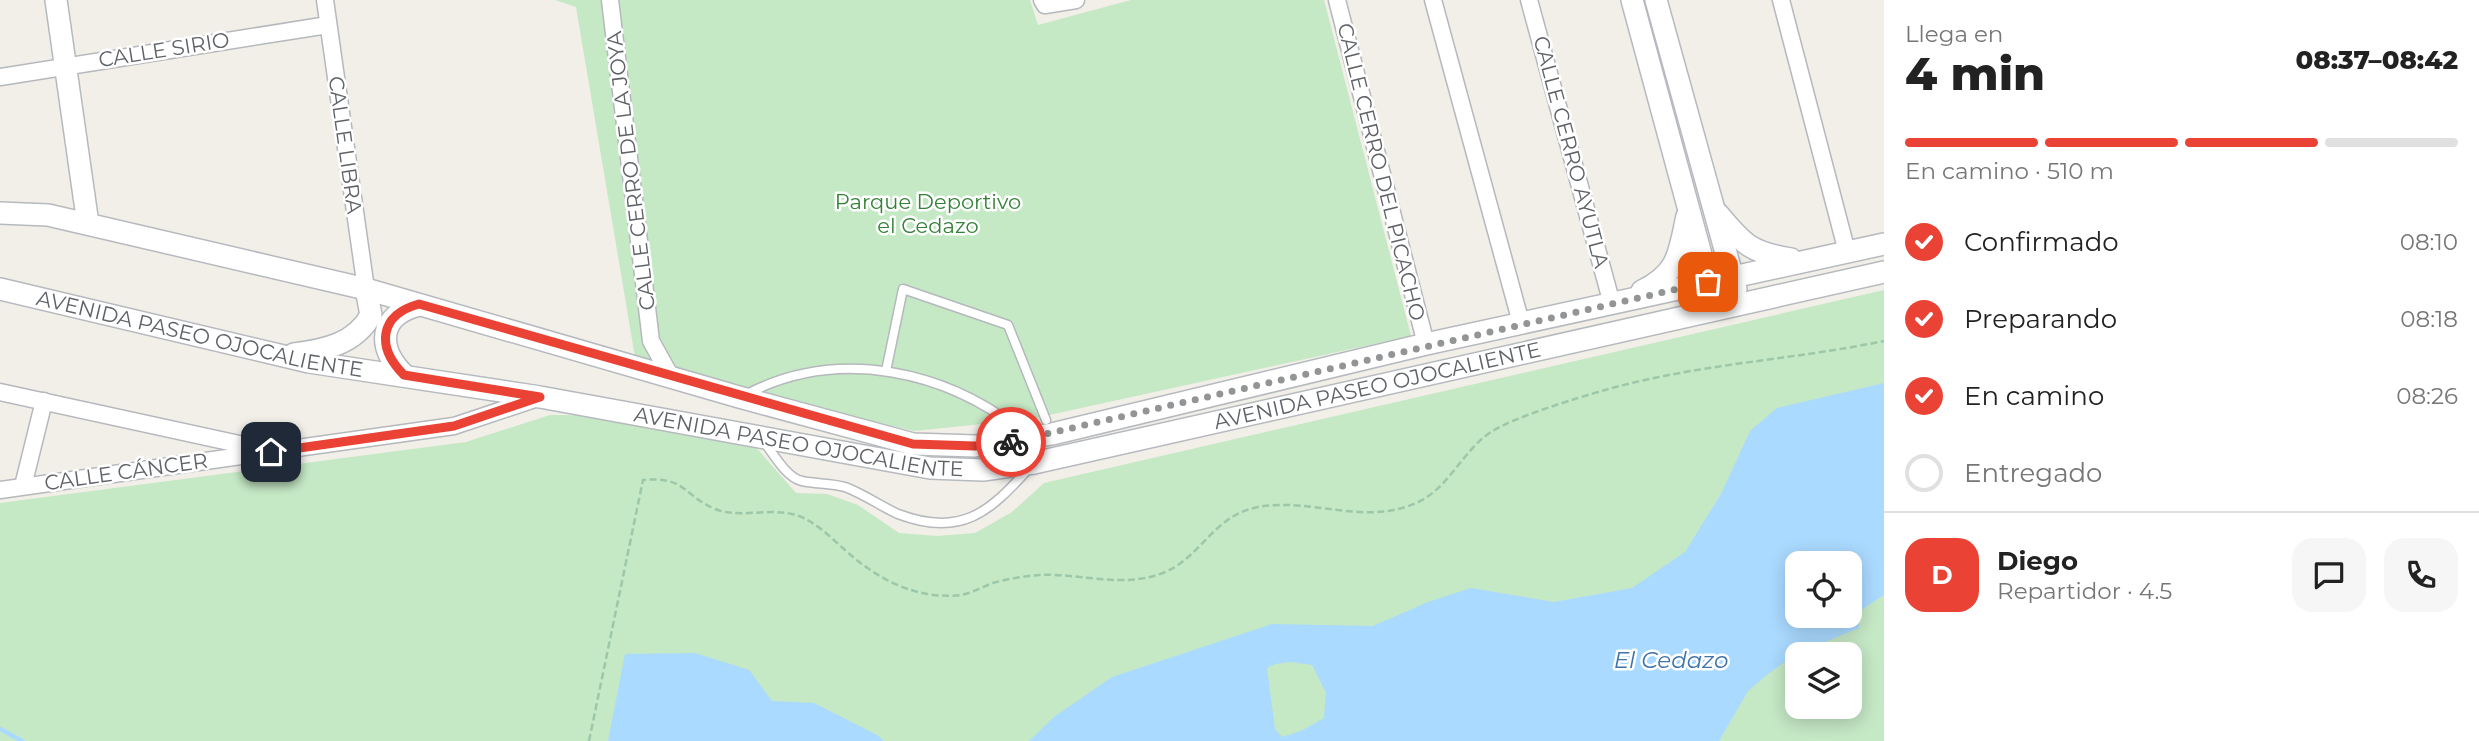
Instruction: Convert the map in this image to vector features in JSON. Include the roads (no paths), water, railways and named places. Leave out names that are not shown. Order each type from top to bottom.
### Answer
[{"type":"main road","points":[[56,0],[89,224]]},
{"type":"main road","points":[[1632,0],[1716,310]]},
{"type":"main road","points":[[1656,0],[1740,304]]},
{"type":"main road","points":[[1712,207],[1749,248],[1762,255],[1807,261]]},
{"type":"main road","points":[[1617,302],[1658,283],[1670,273],[1678,260],[1689,211]]},
{"type":"main road","name":"AVENIDA PASEO OJOCALIENTE","points":[[0,213],[41,214],[366,289],[739,397],[913,444],[975,446],[1031,439],[1426,344],[1884,244]]},
{"type":"main road","name":"AVENIDA PASEO OJOCALIENTE","points":[[0,289],[281,355],[540,397],[930,468],[983,470],[1034,463],[1884,272]]},
{"type":"main road","points":[[281,355],[310,352],[357,336],[371,315],[366,289]]},
{"type":"main road","points":[[404,375],[394,365],[386,348],[385,333],[390,321],[403,309],[419,304]]},
{"type":"street","name":"CALLE LIBRA","points":[[324,0],[366,289]]},
{"type":"street","name":"CALLE CERRO DE LA JOYA","points":[[610,0],[651,341]]},
{"type":"street","points":[[1044,2],[1076,0]]},
{"type":"street","name":"CALLE CERRO DEL PICACHO","points":[[1337,0],[1426,344]]},
{"type":"street","points":[[1433,0],[1521,323]]},
{"type":"street","name":"CALLE CERRO AYUTLA","points":[[1529,0],[1617,302]]},
{"type":"street","points":[[1780,0],[1847,252]]},
{"type":"street","name":"CALLE SIRIO","points":[[0,77],[328,25]]},
{"type":"street","points":[[0,204],[41,214]]},
{"type":"street","points":[[633,366],[651,341],[671,376]]},
{"type":"street","points":[[0,392],[271,452]]},
{"type":"street","name":"CALLE CÁNCER","points":[[0,490],[151,471],[454,426],[540,397]]},
{"type":"street","points":[[23,486],[44,401]]},
{"type":"lane","points":[[886,371],[903,289],[1008,325],[1046,420]]},
{"type":"lane","points":[[739,397],[792,374],[852,368],[886,371],[919,377],[967,396],[999,412],[1031,439]]},
{"type":"lane","points":[[761,438],[784,468],[799,481],[846,488],[898,513],[935,522],[951,522],[990,509],[1005,498],[1034,463]]},
{"type":"water","name":"El Cedazo","points":[[1884,383],[1884,595],[1862,609],[1862,551],[1785,551],[1785,628],[1859,628],[1825,642],[1785,642],[1785,662],[1748,691],[1719,741],[1029,741],[1054,717],[1112,677],[1272,624],[1373,626],[1428,602],[1471,588],[1554,602],[1632,588],[1685,552],[1721,494],[1750,431],[1777,408]],"holes":[[[1290,662],[1312,665],[1326,693],[1324,718],[1303,730],[1282,737],[1275,729],[1267,668]]]},
{"type":"water","points":[[695,653],[749,670],[772,701],[814,703],[884,741],[608,741],[625,654]]},
{"type":"waterway","name":"El Cedazo","points":[[0,729],[22,741]]},
{"type":"park label","name":"Parque Deportivo el Cedazo","points":[[928,214]]}]
